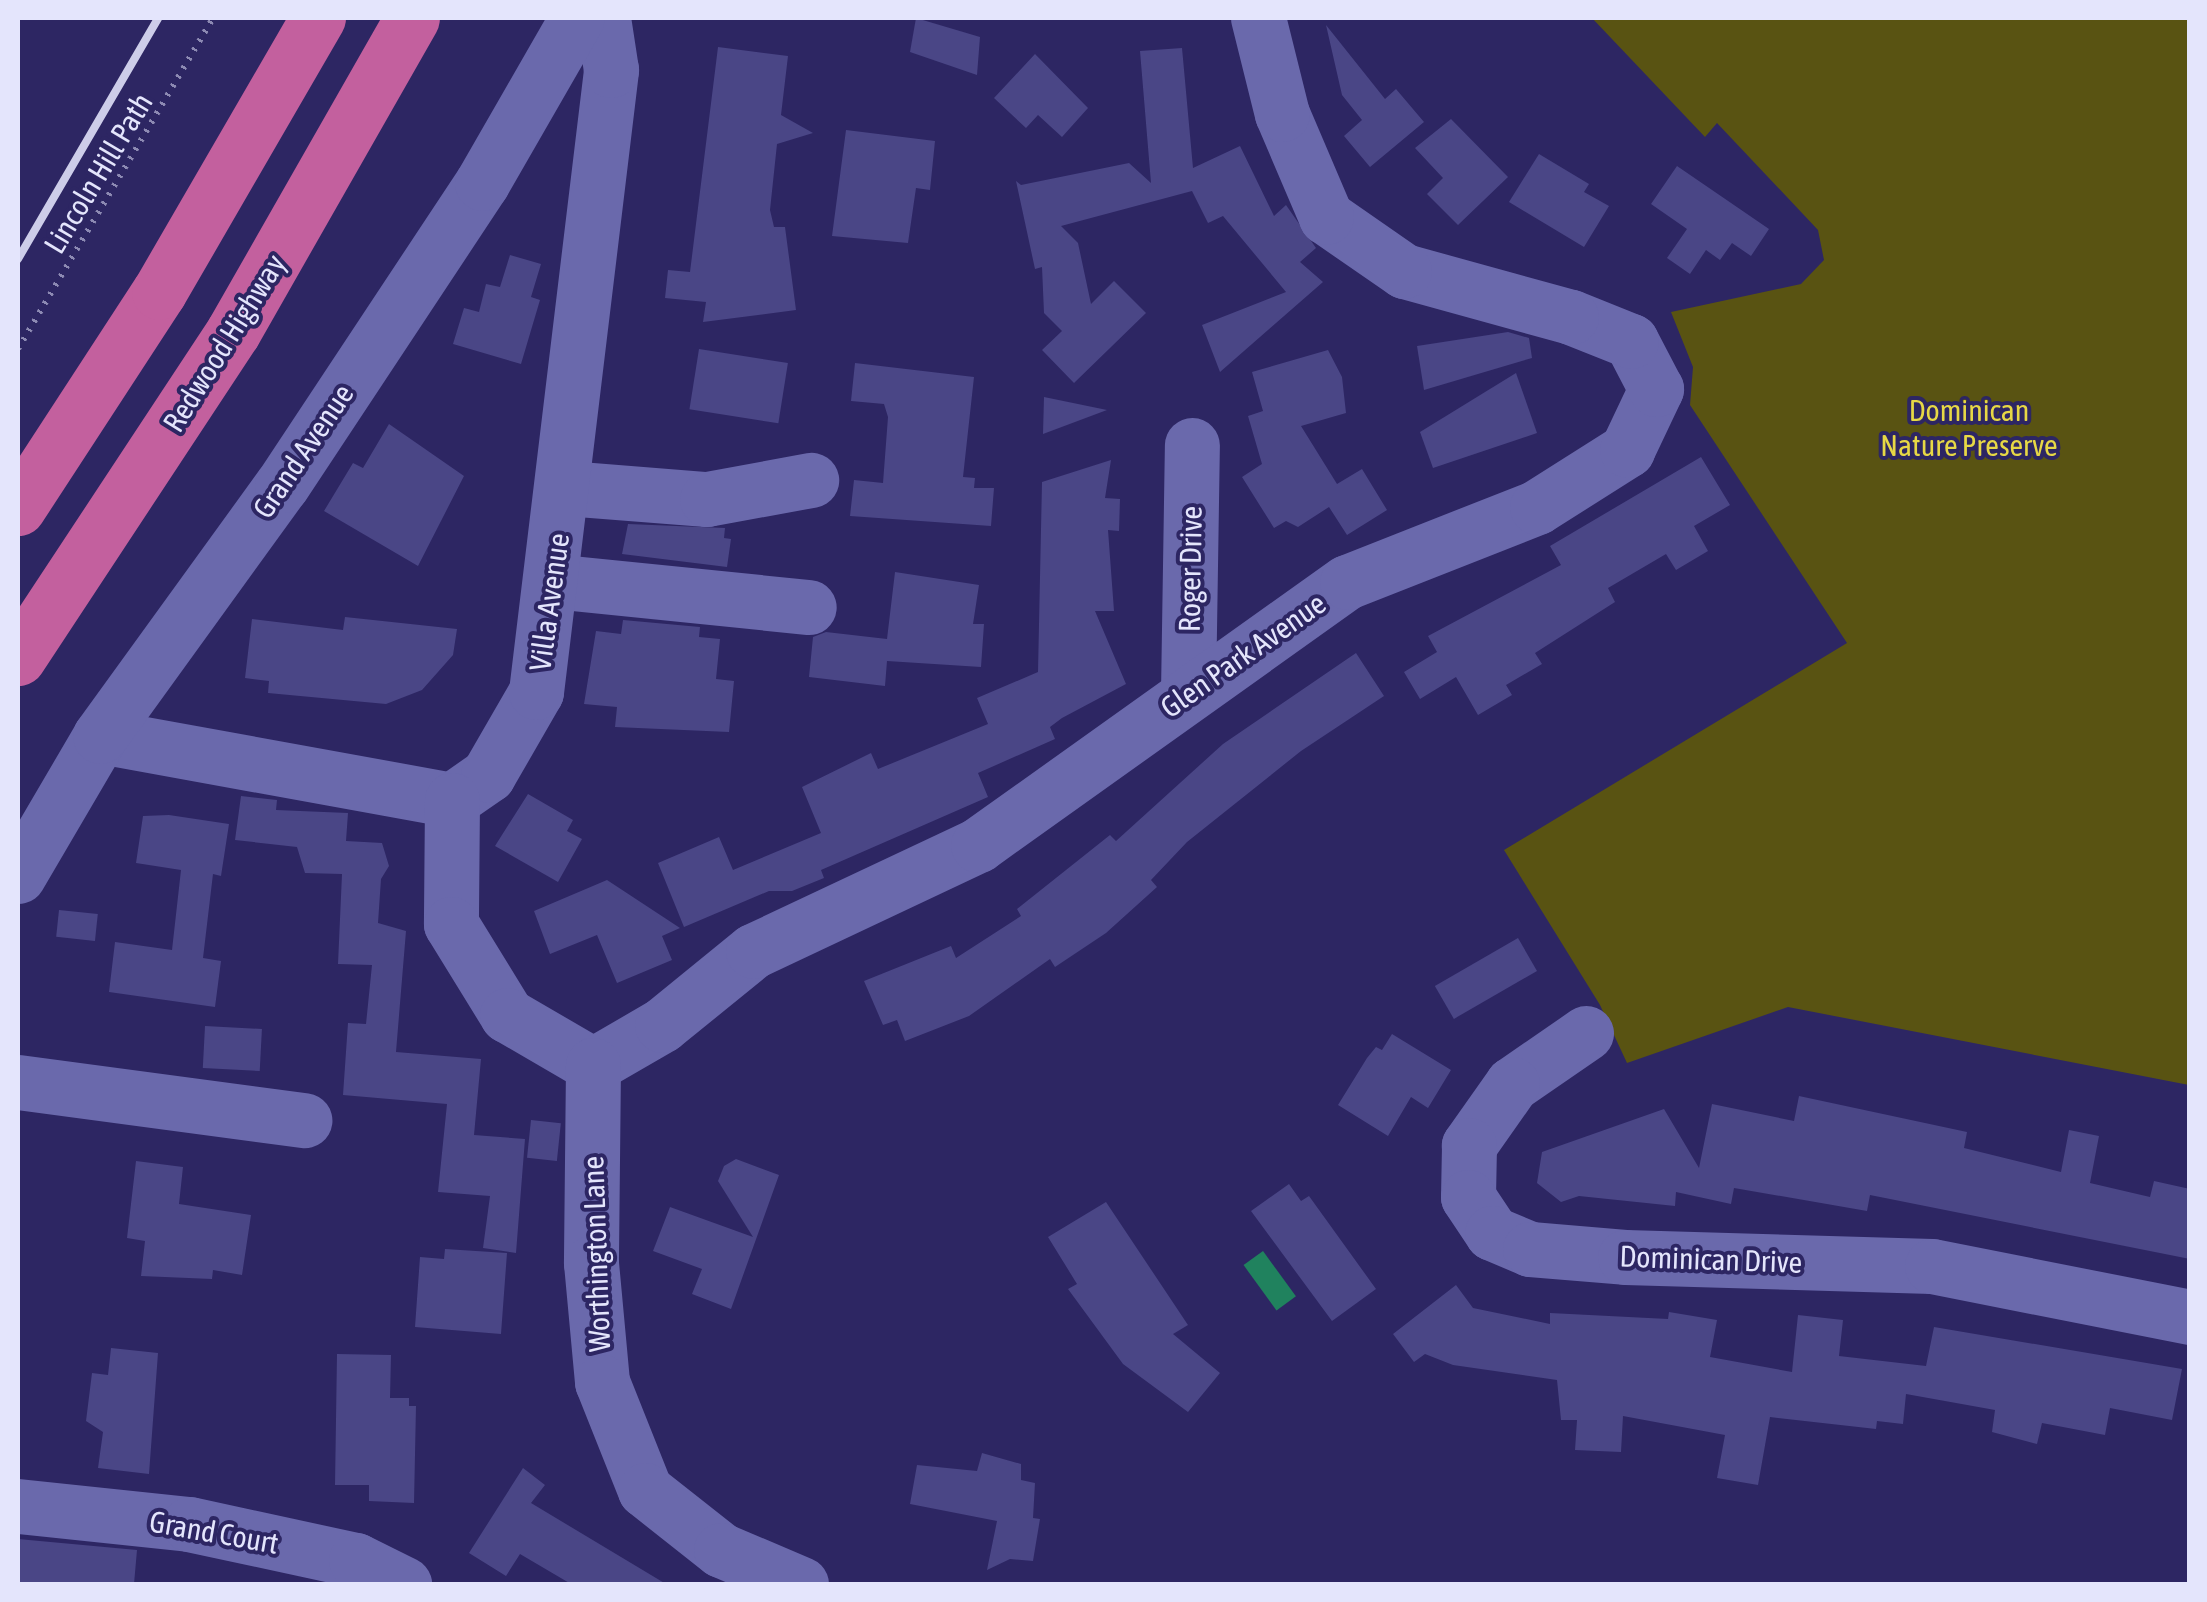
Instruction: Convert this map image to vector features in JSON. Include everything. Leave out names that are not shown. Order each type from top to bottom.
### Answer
[{"type":"highway","points":[[18,508],[158,292],[318,18]]},
{"type":"highway","name":"Redwood Highway","points":[[18,658],[233,332],[412,18]]},
{"type":"street","name":"Grand Avenue","points":[[18,876],[100,736],[377,342],[482,184],[577,18]]},
{"type":"street","name":"Villa Avenue","points":[[452,800],[488,774],[536,692],[566,488],[611,70],[603,18]]},
{"type":"street","name":"Glen Park Avenue","points":[[592,1065],[662,1026],[753,952],[978,845],[1347,582],[1537,507],[1627,450],[1656,389],[1631,341],[1571,316],[1404,271],[1326,217],[1282,114],[1258,18]]},
{"type":"street","name":"Roger Drive","points":[[1188,693],[1192,446]]},
{"type":"street","points":[[566,488],[706,499],[810,480]]},
{"type":"street","points":[[552,582],[809,607]]},
{"type":"street","points":[[100,736],[452,800],[451,924],[508,1015],[592,1065]]},
{"type":"street","name":"Dominican Drive","points":[[1586,1033],[1512,1084],[1468,1145],[1468,1196],[1492,1233],[1530,1249],[1625,1258],[1932,1266],[2190,1316]]},
{"type":"street","name":"Worthington Lane","points":[[592,1065],[590,1263],[602,1382],[646,1490],[721,1550],[801,1584]]},
{"type":"street","points":[[18,1082],[304,1120]]},
{"type":"street","name":"Grand Court","points":[[18,1506],[188,1524],[356,1560],[404,1584]]},
{"type":"path","name":"Lincoln Hill Path","points":[[18,349],[213,18]]},
{"type":"green space","name":"Dominican Nature Preserve","points":[[1592,18],[2189,18],[2189,1085],[1788,1007],[1627,1063],[1600,1005],[1504,850],[1847,643],[1690,405],[1693,367],[1671,312],[1801,284],[1824,260],[1818,230],[1717,123],[1705,137]]},
{"type":"shaded area","points":[[1263,1251],[1296,1296],[1276,1310],[1244,1265]]},
{"type":"building","points":[[916,18],[980,37],[977,75],[910,52]]},
{"type":"building","points":[[1326,25],[1385,99],[1396,89],[1424,122],[1370,167],[1344,136],[1362,120],[1342,95]]},
{"type":"building","points":[[718,47],[788,56],[781,115],[813,133],[777,144],[770,210],[774,227],[785,227],[796,310],[703,322],[706,302],[665,298],[668,270],[690,272]]},
{"type":"building","points":[[1182,48],[1193,168],[1240,146],[1274,216],[1286,205],[1316,248],[1300,262],[1323,282],[1220,372],[1202,325],[1286,292],[1223,216],[1208,223],[1192,191],[1061,226],[1078,243],[1091,304],[1114,281],[1146,313],[1074,383],[1042,350],[1062,331],[1044,313],[1042,267],[1035,269],[1016,181],[1021,185],[1129,163],[1151,183],[1140,51]]},
{"type":"building","points":[[1035,54],[1088,108],[1062,137],[1038,115],[1026,128],[994,98]]},
{"type":"building","points":[[1451,119],[1508,177],[1458,225],[1427,194],[1443,178],[1415,148]]},
{"type":"building","points":[[846,130],[935,141],[930,190],[916,188],[908,243],[832,236]]},
{"type":"building","points":[[1539,154],[1589,184],[1584,192],[1609,206],[1584,247],[1509,202]]},
{"type":"building","points":[[1677,166],[1769,229],[1751,256],[1732,243],[1720,260],[1706,250],[1690,274],[1667,258],[1687,229],[1651,204]]},
{"type":"building","points":[[510,255],[541,264],[531,297],[540,300],[521,364],[453,344],[464,308],[479,312],[486,284],[500,287]]},
{"type":"building","points":[[1508,332],[1529,338],[1532,358],[1424,390],[1417,346]]},
{"type":"building","points":[[699,349],[788,363],[778,423],[689,409]]},
{"type":"building","points":[[1328,350],[1342,377],[1346,413],[1301,426],[1337,484],[1362,469],[1387,510],[1347,535],[1329,507],[1298,527],[1286,521],[1274,528],[1242,477],[1262,464],[1248,416],[1263,411],[1252,372]]},
{"type":"building","points":[[855,363],[974,377],[963,477],[975,478],[974,488],[994,488],[991,526],[850,516],[854,480],[883,483],[888,417],[884,404],[851,401]]},
{"type":"building","points":[[1516,373],[1537,433],[1433,468],[1420,432]]},
{"type":"building","points":[[1044,397],[1107,410],[1043,434]]},
{"type":"building","points":[[389,424],[464,476],[418,566],[324,511],[353,463],[363,468]]},
{"type":"building","points":[[1701,457],[1730,505],[1694,526],[1708,551],[1676,570],[1666,554],[1608,588],[1615,602],[1535,653],[1542,664],[1506,685],[1512,695],[1478,715],[1456,677],[1420,699],[1404,672],[1437,652],[1428,636],[1561,565],[1550,546]]},
{"type":"building","points":[[1111,460],[1105,498],[1120,499],[1119,531],[1108,530],[1114,611],[1095,611],[1126,684],[1050,727],[1055,739],[978,773],[988,797],[821,870],[824,878],[792,891],[769,891],[684,927],[658,863],[719,837],[733,870],[821,833],[802,787],[871,753],[878,769],[988,724],[977,698],[1038,672],[1042,482]]},
{"type":"building","points":[[628,524],[725,528],[724,538],[731,539],[727,567],[622,554]]},
{"type":"building","points":[[895,572],[979,585],[973,624],[984,624],[981,667],[887,661],[885,686],[809,677],[813,637],[826,632],[887,639]]},
{"type":"building","points":[[345,617],[457,629],[453,655],[422,690],[386,704],[268,693],[269,681],[245,678],[252,619],[343,630]]},
{"type":"building","points":[[623,620],[700,627],[699,637],[720,639],[716,679],[734,681],[729,732],[615,727],[617,707],[584,704],[596,631],[621,634]]},
{"type":"building","points":[[1356,653],[1384,696],[1301,751],[1187,842],[1151,880],[1157,887],[1106,933],[1055,967],[1050,959],[969,1016],[905,1041],[897,1020],[883,1025],[864,981],[951,946],[956,958],[1021,916],[1017,909],[1110,835],[1116,841],[1223,744]]},
{"type":"building","points":[[528,794],[573,820],[567,831],[582,839],[558,882],[495,846]]},
{"type":"building","points":[[241,796],[277,800],[276,810],[348,813],[346,841],[382,843],[389,866],[381,879],[378,923],[406,931],[396,1052],[481,1059],[474,1135],[525,1139],[516,1253],[483,1248],[490,1196],[438,1192],[447,1104],[343,1095],[348,1023],[366,1024],[372,965],[338,964],[342,874],[305,873],[297,847],[235,840]]},
{"type":"building","points":[[169,815],[229,824],[221,876],[213,874],[203,958],[221,961],[215,1007],[109,992],[115,942],[172,950],[181,870],[136,863],[143,816]]},
{"type":"building","points":[[607,880],[680,928],[662,936],[672,960],[617,983],[597,935],[550,954],[534,911]]},
{"type":"building","points":[[59,910],[98,914],[95,941],[56,937]]},
{"type":"building","points":[[1518,938],[1537,971],[1454,1019],[1435,986]]},
{"type":"building","points":[[205,1026],[262,1029],[260,1071],[203,1068]]},
{"type":"building","points":[[1392,1034],[1451,1070],[1428,1108],[1411,1097],[1388,1136],[1338,1105],[1367,1058],[1376,1047],[1382,1050]]},
{"type":"building","points":[[1799,1096],[1967,1132],[1964,1148],[2061,1172],[2069,1130],[2099,1136],[2090,1183],[2150,1197],[2154,1181],[2190,1189],[2190,1259],[1870,1195],[1867,1211],[1734,1188],[1731,1204],[1676,1192],[1675,1206],[1579,1196],[1561,1202],[1537,1183],[1542,1152],[1664,1109],[1699,1168],[1712,1104],[1794,1121]]},
{"type":"building","points":[[531,1120],[561,1123],[557,1161],[527,1158]]},
{"type":"building","points":[[736,1159],[779,1175],[731,1309],[692,1294],[702,1269],[653,1251],[670,1207],[753,1237],[718,1181],[724,1166]]},
{"type":"building","points":[[136,1161],[183,1167],[179,1204],[251,1215],[242,1275],[213,1270],[212,1279],[141,1276],[145,1241],[127,1238]]},
{"type":"building","points":[[1289,1184],[1301,1201],[1309,1196],[1376,1289],[1332,1321],[1251,1211]]},
{"type":"building","points":[[1106,1202],[1188,1325],[1173,1334],[1220,1373],[1188,1412],[1123,1364],[1068,1289],[1077,1284],[1048,1237]]},
{"type":"building","points":[[445,1249],[507,1253],[501,1334],[415,1327],[420,1257],[444,1259]]},
{"type":"building","points":[[1456,1285],[1473,1308],[1550,1324],[1550,1313],[1668,1319],[1669,1312],[1717,1320],[1710,1357],[1792,1372],[1798,1315],[1843,1320],[1839,1356],[1926,1366],[1934,1327],[2182,1369],[2172,1420],[2110,1408],[2105,1435],[2042,1423],[2037,1444],[1992,1432],[1995,1410],[1906,1394],[1903,1424],[1877,1421],[1876,1429],[1770,1417],[1758,1485],[1717,1478],[1725,1435],[1623,1416],[1621,1452],[1575,1450],[1577,1420],[1561,1420],[1557,1380],[1453,1365],[1425,1354],[1414,1362],[1393,1334]]},
{"type":"building","points":[[111,1348],[158,1353],[149,1474],[98,1468],[103,1432],[86,1421],[92,1373],[108,1375]]},
{"type":"building","points":[[337,1354],[391,1355],[390,1398],[409,1398],[409,1406],[416,1406],[414,1503],[369,1501],[369,1485],[335,1485]]},
{"type":"building","points":[[982,1453],[1021,1464],[1021,1480],[1035,1483],[1033,1518],[1040,1519],[1033,1561],[1010,1559],[987,1570],[997,1521],[910,1504],[917,1465],[977,1471]]},
{"type":"building","points":[[523,1468],[545,1485],[531,1503],[666,1584],[571,1584],[520,1554],[506,1576],[469,1553]]},
{"type":"building","points":[[18,1539],[137,1550],[134,1584],[18,1584]]},
{"type":"railway","points":[[18,259],[158,18]]}]
